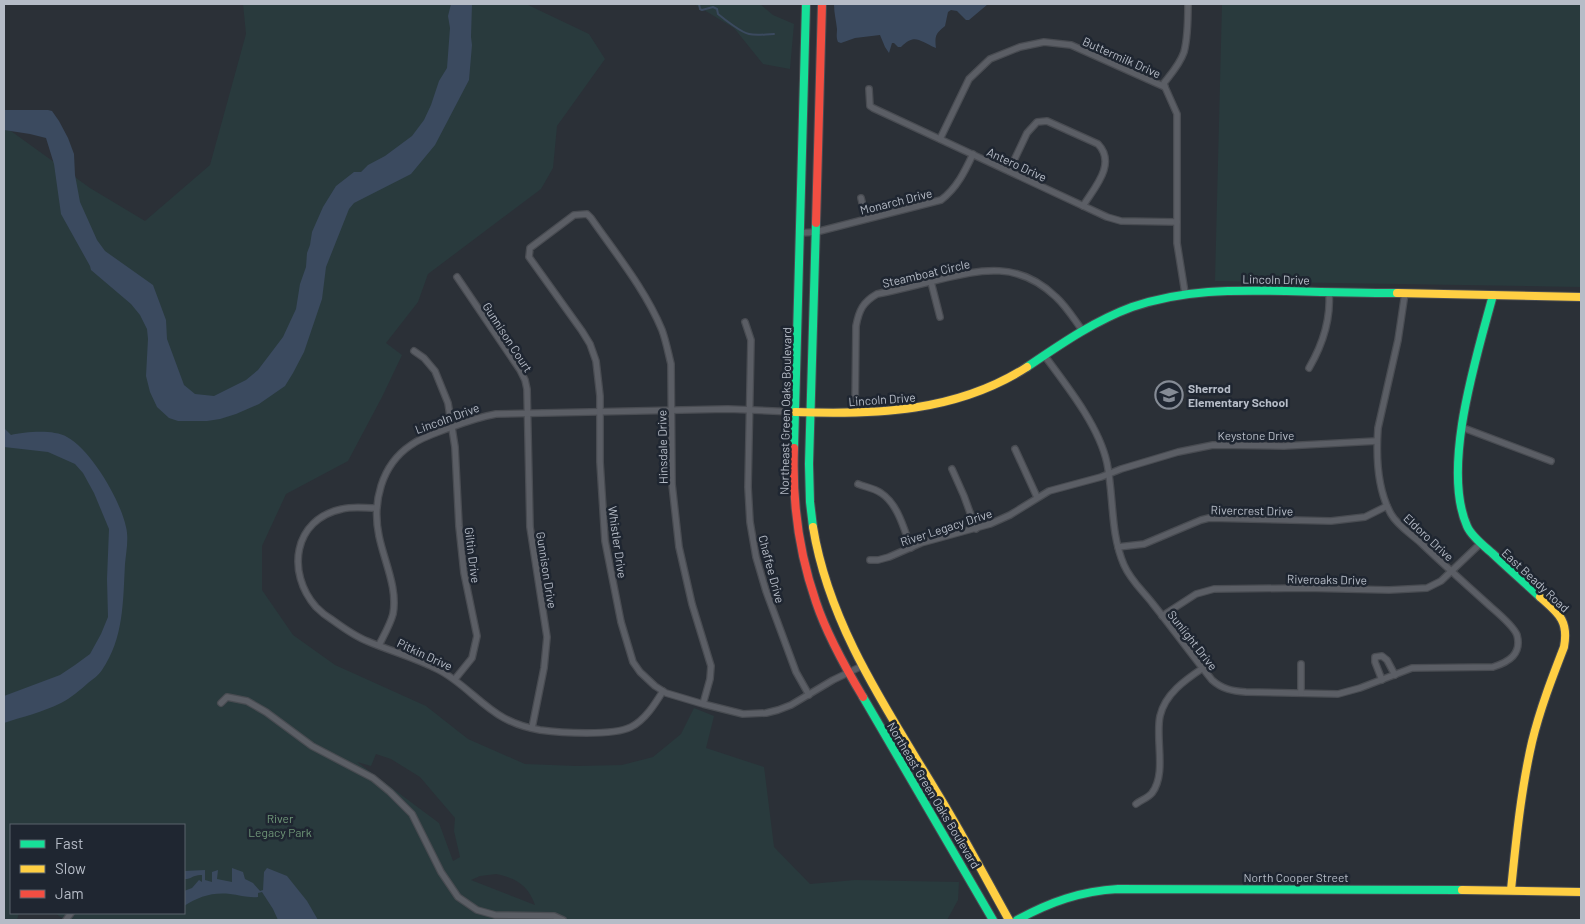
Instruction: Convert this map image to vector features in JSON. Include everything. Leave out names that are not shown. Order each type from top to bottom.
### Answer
[{"type":"main road","name":"Northeast Green Oaks Boulevard","points":[[806,4],[793,477],[799,536],[816,602],[849,673],[993,920]]},
{"type":"main road","name":"Northeast Green Oaks Boulevard","points":[[822,4],[810,413],[809,492],[814,535],[821,566],[832,599],[862,666],[957,827],[1009,920]]},
{"type":"main road","name":"Lincoln Drive","points":[[796,412],[855,413],[907,410],[964,396],[1008,378],[1082,330],[1151,300],[1185,292],[1223,290],[1581,296]]},
{"type":"main road","name":"East Beady Road","points":[[1493,295],[1461,427],[1457,478],[1460,503],[1467,527],[1481,543],[1558,613],[1564,620],[1566,636],[1564,648],[1538,720],[1525,781],[1516,838],[1511,890]]},
{"type":"main road","points":[[944,835],[957,827]]},
{"type":"main road","name":"North Cooper Street","points":[[1017,920],[1045,906],[1075,895],[1133,888],[1581,892]]},
{"type":"street","points":[[1165,87],[1164,83],[1184,52],[1188,26],[1188,4]]},
{"type":"street","name":"Buttermilk Drive","points":[[940,139],[969,79],[976,71],[990,59],[1002,53],[1032,44],[1044,42],[1071,45],[1165,87],[1177,114],[1176,222],[1177,243],[1185,292]]},
{"type":"street","name":"Antero Drive","points":[[869,89],[870,106],[873,108],[1107,217],[1121,221],[1176,222]]},
{"type":"street","points":[[1009,171],[1027,133],[1037,122],[1047,121],[1098,144],[1106,156],[1105,169],[1083,206]]},
{"type":"street","name":"Monarch Drive","points":[[800,232],[816,232],[942,200],[956,185],[973,154]]},
{"type":"street","points":[[861,198],[866,219]]},
{"type":"street","name":"Hinsdale Drive","points":[[580,214],[587,214],[591,218],[628,270],[662,330],[671,364],[672,484],[679,547],[692,604],[711,666],[710,679],[703,704]]},
{"type":"street","name":"Whistler Drive","points":[[580,214],[574,216],[530,248],[528,257],[590,344],[596,361],[605,541],[620,622],[633,662],[646,679],[663,691],[743,714],[766,713],[791,706],[833,680],[862,666]]},
{"type":"street","name":"Steamboat Circle","points":[[855,413],[856,326],[858,313],[868,300],[877,294],[972,272],[990,270],[1012,272],[1029,277],[1046,288],[1057,298],[1082,330]]},
{"type":"street","name":"Gunnison Court","points":[[457,277],[520,370],[527,389],[527,413]]},
{"type":"street","points":[[930,282],[940,317]]},
{"type":"street","points":[[1309,368],[1318,353],[1327,324],[1330,308],[1329,292]]},
{"type":"street","name":"Eldoro Drive","points":[[1404,293],[1398,340],[1382,407],[1377,441],[1379,477],[1382,492],[1395,520],[1499,614],[1516,632],[1518,646],[1516,652]]},
{"type":"street","name":"Chaffee Drive","points":[[745,322],[751,340],[748,487],[750,522],[756,557],[766,591],[796,672],[809,695]]},
{"type":"street","name":"Giltin Drive","points":[[414,351],[424,358],[435,371],[448,404],[455,447],[459,526],[464,573],[477,636],[472,658],[455,679]]},
{"type":"street","name":"Sunlight Drive","points":[[1044,355],[1071,392],[1094,430],[1104,452],[1109,474],[1118,547],[1124,566],[1135,584],[1219,687],[1233,691],[1343,693],[1417,668],[1493,667],[1504,664],[1516,652]]},
{"type":"street","name":"Lincoln Drive","points":[[379,645],[392,614],[394,600],[378,535],[376,508],[378,492],[392,463],[413,443],[480,417],[496,414],[672,410],[796,412]]},
{"type":"street","name":"Gunnison Drive","points":[[527,413],[530,527],[547,637],[544,668],[532,728]]},
{"type":"street","points":[[1461,427],[1551,461]]},
{"type":"street","name":"Keystone Drive","points":[[1109,474],[1178,452],[1213,444],[1284,446],[1377,441]]},
{"type":"street","points":[[1015,449],[1037,497]]},
{"type":"street","points":[[952,469],[976,528]]},
{"type":"street","name":"River Legacy Drive","points":[[870,560],[889,557],[921,543],[976,528],[1010,515],[1049,491],[1109,474]]},
{"type":"street","points":[[858,484],[881,493],[890,501],[899,517],[911,548]]},
{"type":"street","name":"Rivercrest Drive","points":[[1118,547],[1138,546],[1209,518],[1331,521],[1365,517],[1387,506]]},
{"type":"street","name":"Pitkin Drive","points":[[376,508],[342,508],[323,516],[306,532],[302,542],[298,560],[298,573],[303,587],[315,606],[341,626],[366,640],[406,654],[439,670],[455,679],[503,718],[532,728],[550,731],[598,732],[630,728],[639,722],[663,691]]},
{"type":"street","name":"Riveroaks Drive","points":[[1162,616],[1196,594],[1214,588],[1416,590],[1427,588],[1441,581],[1481,543]]},
{"type":"street","points":[[1382,680],[1375,662],[1377,656],[1382,656],[1387,660],[1395,675]]},
{"type":"street","points":[[1301,664],[1301,693]]},
{"type":"street","points":[[1136,804],[1152,792],[1159,778],[1160,716],[1167,701],[1178,686],[1203,668]]},
{"type":"street","points":[[221,703],[227,697],[247,701],[266,712],[312,746],[373,778],[385,787],[412,814],[441,872],[458,898],[477,910],[495,915],[554,916],[563,920]]},
{"type":"green space","name":"River Legacy Park","points":[[243,4],[526,4],[589,34],[605,59],[557,126],[553,168],[541,189],[428,274],[418,302],[386,343],[402,355],[348,461],[286,494],[262,546],[262,590],[293,635],[335,665],[426,706],[468,739],[525,764],[622,765],[653,757],[681,734],[694,708],[714,716],[706,748],[764,767],[774,847],[810,884],[855,880],[959,882],[958,900],[947,920],[65,920],[56,914],[185,914],[185,824],[10,824],[10,914],[19,914],[17,920],[4,920],[4,126],[90,188],[145,221],[210,165],[246,34]],"holes":[[[376,754],[391,759],[420,777],[455,818],[454,831],[460,857],[453,861],[439,823],[357,762],[371,766]],[[496,874],[510,878],[525,887],[535,905],[471,880],[480,876]]]},
{"type":"green space","points":[[694,4],[760,4],[773,15],[794,24],[790,69],[763,64],[734,28]]},
{"type":"green space","points":[[1222,4],[1581,4],[1581,287],[1215,281]]},
{"type":"water","points":[[451,4],[472,4],[472,45],[469,80],[435,145],[411,174],[354,203],[349,209],[326,267],[322,299],[304,352],[285,386],[259,404],[220,419],[178,421],[169,418],[157,407],[150,392],[146,376],[147,329],[140,315],[131,304],[91,270],[61,214],[54,164],[46,138],[4,130],[4,110],[52,111],[68,138],[74,154],[75,175],[80,202],[97,240],[105,251],[153,285],[166,320],[167,339],[184,385],[195,394],[214,396],[246,380],[258,370],[283,337],[296,309],[312,232],[323,207],[336,186],[354,172],[361,172],[368,165],[385,156],[412,136],[424,120],[439,81],[447,68],[450,28],[448,16]]},
{"type":"water","points":[[834,4],[988,4],[969,20],[966,20],[957,11],[951,10],[948,12],[945,26],[936,36],[936,48],[914,39],[901,47],[892,43],[889,53],[880,35],[838,42]]},
{"type":"water","points":[[4,428],[11,435],[31,432],[61,434],[76,443],[95,464],[118,503],[127,532],[127,541],[121,619],[115,645],[102,670],[79,691],[61,703],[40,712],[4,723],[4,696],[60,675],[90,654],[101,634],[108,617],[109,529],[94,493],[83,473],[75,464],[48,452],[4,447]]},
{"type":"water","points":[[232,868],[243,872],[245,879],[253,883],[260,891],[263,890],[264,872],[267,868],[287,876],[307,901],[318,920],[278,920],[262,892],[258,893],[258,897],[230,894],[211,895],[185,905],[185,891],[192,888],[199,880],[202,882],[202,875],[185,879],[185,871],[205,870],[205,880],[212,882],[212,872],[218,870],[217,879],[232,882]]},
{"type":"waterway","points":[[699,4],[702,10],[713,7],[717,9],[718,14],[733,26],[746,33],[755,35],[774,34]]},
{"type":"traffic: fast","points":[[794,448],[806,4]]},
{"type":"traffic: fast","points":[[813,527],[809,464],[816,223]]},
{"type":"traffic: fast","points":[[1027,367],[1104,319],[1151,301],[1209,292],[1397,293]]},
{"type":"traffic: fast","points":[[1493,295],[1464,411],[1458,473],[1460,502],[1471,533],[1540,597]]},
{"type":"traffic: fast","points":[[863,697],[993,920]]},
{"type":"traffic: fast","points":[[1017,920],[1066,898],[1091,892],[1118,889],[1462,890]]},
{"type":"traffic: slow","points":[[1397,293],[1581,297]]},
{"type":"traffic: slow","points":[[795,412],[856,413],[915,408],[973,393],[1000,382],[1027,367]]},
{"type":"traffic: slow","points":[[813,527],[821,563],[832,598],[862,665],[879,697],[955,823],[1009,920]]},
{"type":"traffic: slow","points":[[1511,890],[1528,760],[1542,706],[1564,647],[1565,638],[1565,630],[1561,618],[1540,597]]},
{"type":"traffic: slow","points":[[1462,890],[1581,892]]},
{"type":"traffic: jam","points":[[816,223],[822,4]]},
{"type":"traffic: jam","points":[[794,448],[794,487],[805,565],[820,614],[831,639],[863,697]]},
{"type":"place","name":"Sherrod Elementary School","points":[[1169,395]]}]
